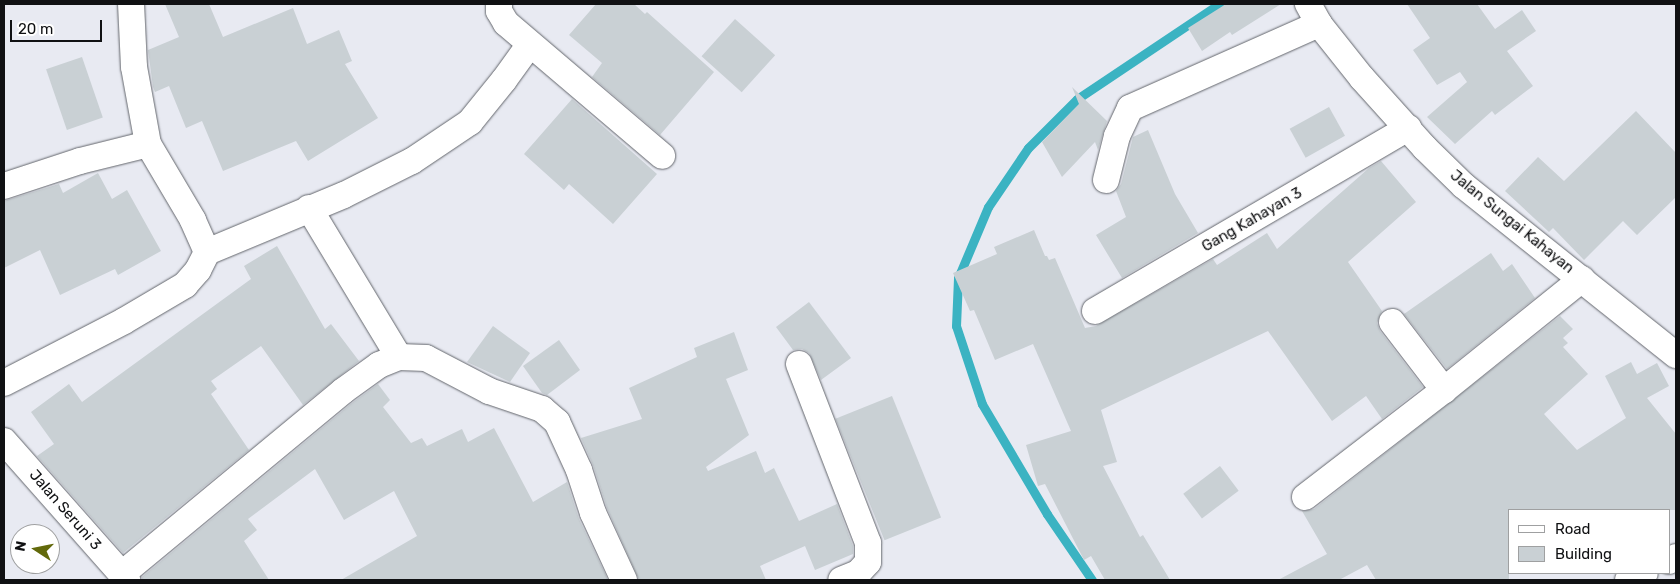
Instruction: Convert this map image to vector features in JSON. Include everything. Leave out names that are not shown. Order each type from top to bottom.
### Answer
[{"type":"street","points":[[131,4],[134,67],[148,144],[194,220],[207,252]]},
{"type":"street","points":[[499,4],[499,11],[506,23],[662,156]]},
{"type":"street","points":[[1106,180],[1117,136],[1130,108],[1314,14]]},
{"type":"street","name":"Jalan Sungai Kahayan","points":[[1314,14],[1408,128],[1464,186],[1676,355]]},
{"type":"street","points":[[4,383],[124,321],[185,285],[198,270],[207,252],[309,208],[344,196],[412,161],[470,122],[530,44]]},
{"type":"street","name":"Gang Kahayan 3","points":[[1096,311],[1408,128]]},
{"type":"street","points":[[4,186],[80,161],[148,144]]},
{"type":"street","points":[[309,208],[399,357]]},
{"type":"street","points":[[1305,497],[1444,390],[1582,279]]},
{"type":"street","points":[[1392,322],[1444,390]]},
{"type":"street","points":[[124,577],[343,391],[379,365],[399,357],[426,358],[489,391],[542,409],[557,422],[579,470],[593,513],[624,580]]},
{"type":"street","points":[[800,364],[868,543],[868,562],[858,573],[841,580]]},
{"type":"street","name":"Jalan Seruni 3","points":[[4,441],[124,577]]},
{"type":"street","points":[[1628,580],[1643,574]]},
{"type":"building","points":[[165,4],[209,4],[223,37],[293,8],[307,44],[339,30],[352,61],[345,64],[378,118],[308,161],[296,141],[223,171],[202,121],[186,128],[169,86],[155,92],[153,87],[148,50],[179,37]]},
{"type":"building","points":[[596,4],[634,4],[645,14],[647,12],[714,72],[660,135],[592,77],[602,63],[569,35]]},
{"type":"building","points":[[1226,4],[1281,4],[1232,35],[1230,32],[1202,51],[1188,28]]},
{"type":"building","points":[[1407,4],[1477,4],[1495,29],[1522,10],[1536,31],[1507,51],[1533,86],[1495,115],[1492,111],[1455,144],[1427,117],[1467,82],[1460,72],[1437,85],[1413,50],[1430,38]]},
{"type":"building","points":[[735,19],[775,55],[742,92],[702,56]]},
{"type":"building","points":[[82,57],[103,118],[67,130],[46,69]]},
{"type":"building","points":[[1072,87],[1107,121],[1098,150],[1095,142],[1062,177],[1042,142],[1079,104]]},
{"type":"building","points":[[572,99],[657,174],[613,224],[569,184],[564,190],[524,154]]},
{"type":"building","points":[[1329,107],[1345,136],[1306,158],[1290,129]]},
{"type":"building","points":[[1636,111],[1676,153],[1676,197],[1637,235],[1623,221],[1584,260],[1553,228],[1549,232],[1505,191],[1538,157],[1564,181]]},
{"type":"building","points":[[1148,130],[1175,194],[1198,233],[1122,278],[1096,235],[1126,217],[1116,191],[1121,184],[1133,137]]},
{"type":"building","points":[[1381,161],[1416,202],[1348,262],[1382,311],[1377,323],[1380,331],[1423,387],[1382,419],[1366,396],[1332,421],[1268,331],[1101,410],[1117,462],[1103,466],[1140,537],[1143,535],[1170,580],[1105,580],[1091,556],[1084,560],[1045,484],[1038,486],[1026,445],[1071,431],[1033,344],[995,360],[974,310],[970,311],[953,273],[997,254],[994,247],[1034,230],[1045,256],[1049,260],[1055,258],[1085,328],[1096,326],[1213,259],[1217,265],[1267,233],[1277,249],[1369,168]]},
{"type":"building","points":[[98,173],[112,199],[127,190],[161,251],[118,275],[115,269],[60,295],[40,250],[4,268],[4,201],[59,184],[63,193]]},
{"type":"building","points":[[277,246],[325,329],[331,324],[359,361],[303,405],[261,346],[211,381],[217,389],[211,394],[249,450],[123,553],[37,456],[54,444],[31,412],[69,384],[82,402],[251,279],[244,266]]},
{"type":"building","points":[[1491,253],[1503,271],[1512,264],[1535,298],[1447,369],[1404,314]]},
{"type":"building","points":[[809,302],[851,358],[821,380],[809,353],[802,349],[793,350],[776,327]]},
{"type":"building","points":[[1560,316],[1573,329],[1563,338],[1568,343],[1563,347],[1588,374],[1544,414],[1577,450],[1626,418],[1605,376],[1631,362],[1637,374],[1657,363],[1669,386],[1647,398],[1676,434],[1676,510],[1508,509],[1509,580],[1376,580],[1367,565],[1339,580],[1278,580],[1327,554],[1302,511],[1314,509]]},
{"type":"building","points":[[493,326],[530,353],[510,382],[467,362]]},
{"type":"building","points":[[734,332],[748,370],[726,379],[749,435],[706,467],[708,471],[756,451],[765,473],[774,468],[799,521],[837,504],[853,546],[853,554],[815,570],[805,546],[760,566],[766,580],[639,580],[607,508],[593,465],[581,438],[642,419],[629,388],[697,357],[694,348]]},
{"type":"building","points":[[559,340],[580,370],[547,395],[542,393],[523,366]]},
{"type":"building","points":[[378,384],[390,400],[383,407],[411,443],[422,438],[427,446],[462,429],[468,442],[494,428],[533,502],[567,482],[579,519],[608,580],[341,580],[417,536],[394,491],[344,520],[315,469],[248,519],[257,530],[244,541],[269,580],[142,580],[142,577],[352,403]]},
{"type":"building","points":[[892,396],[941,517],[885,540],[835,419]]},
{"type":"building","points":[[1220,466],[1239,491],[1202,518],[1183,494]]},
{"type":"waterway","points":[[1092,580],[1047,514],[982,404],[956,326],[958,278],[988,207],[1028,148],[1077,99],[1219,4]]}]
